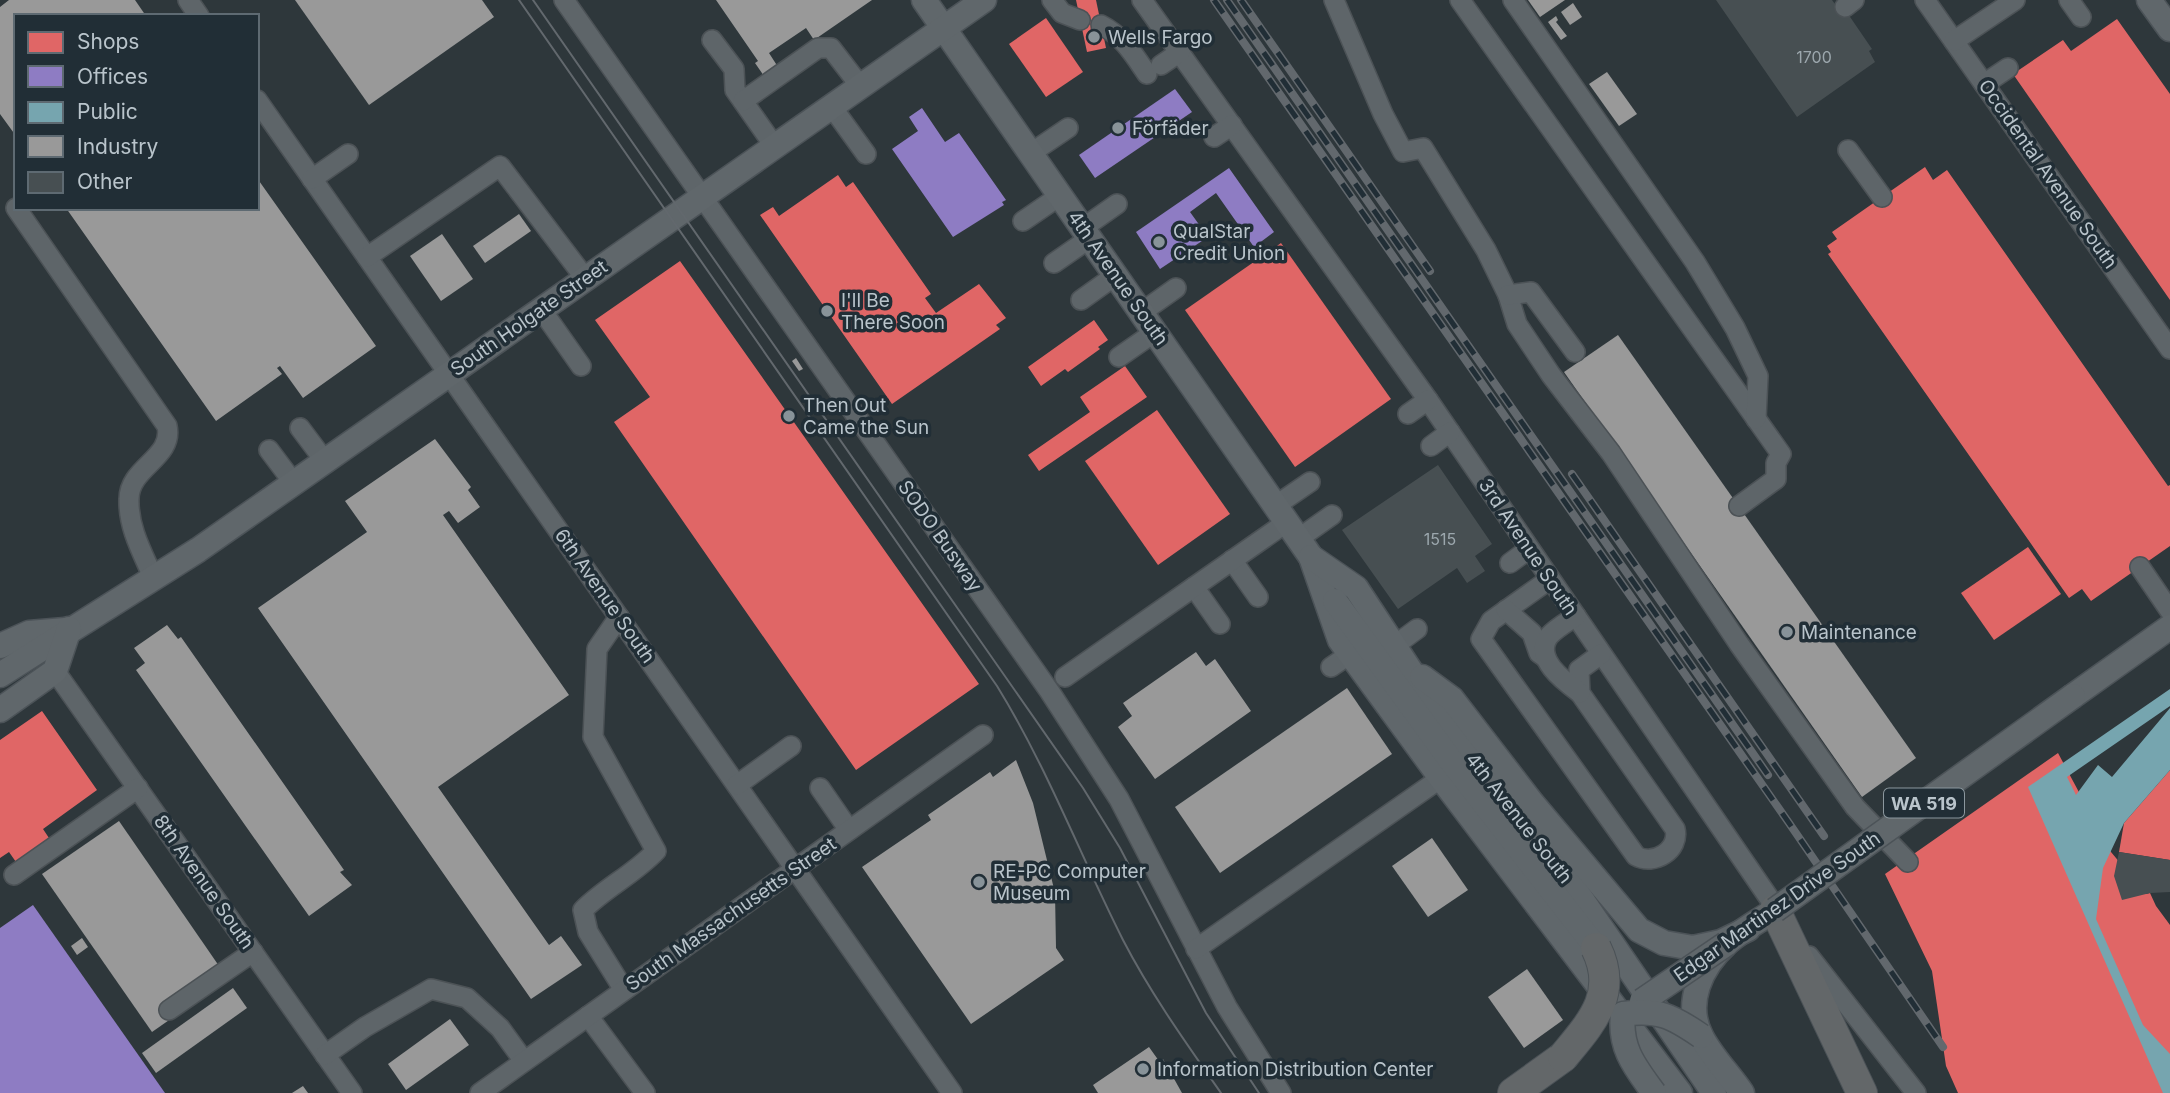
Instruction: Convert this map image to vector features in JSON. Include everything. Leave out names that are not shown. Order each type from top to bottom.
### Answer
[{"type":"highway","points":[[1775,910],[1862,1093]]},
{"type":"highway","points":[[1563,1057],[1592,1021],[1602,1000],[1605,977],[1596,948]]},
{"type":"highway","points":[[1513,1093],[1632,1007]]},
{"type":"main road","name":"4th Avenue South","points":[[924,0],[1293,531],[1340,640],[1341,660],[1441,778],[1680,1093]]},
{"type":"main road","name":"South Holgate Street","points":[[0,675],[198,550],[984,0]]},
{"type":"main road","points":[[2149,0],[2170,29]]},
{"type":"main road","name":"4th Avenue South","points":[[1293,531],[1356,589],[1437,711],[1576,891],[1714,1093]]},
{"type":"main road","points":[[1293,531],[1354,629],[1455,766],[1596,948],[1632,1007],[1663,1015],[1701,1036]]},
{"type":"main road","name":"Edgar Martinez Drive South","points":[[1632,1007],[1775,910],[2170,627]]},
{"type":"main road","name":"South Holgate Street","points":[[0,646],[29,633],[69,629]]},
{"type":"main road","points":[[0,710],[55,671],[69,629]]},
{"type":"main road","points":[[1408,667],[1451,699],[1541,813],[1639,930],[1664,943],[1693,948],[1721,942],[1748,929]]},
{"type":"main road","points":[[1726,944],[1702,975],[1695,996],[1694,1016],[1701,1036],[1742,1093]]},
{"type":"main road","points":[[1632,1007],[1622,1039],[1627,1052],[1654,1093]]},
{"type":"street","name":"SODO Busway","points":[[564,0],[1050,692],[1119,799],[1243,1035],[1281,1093]]},
{"type":"street","points":[[1052,0],[1062,13],[1080,20]]},
{"type":"street","name":"3rd Avenue South","points":[[1142,0],[1428,400],[1805,951],[1916,1093]]},
{"type":"street","points":[[1334,0],[1402,152],[1423,148],[1486,250],[1508,295],[1517,324],[1550,375],[1611,453],[1739,644],[1855,807],[1908,862]]},
{"type":"street","points":[[1460,0],[1781,454],[1776,463],[1776,479],[1739,506]]},
{"type":"street","points":[[1513,0],[1695,262],[1735,328],[1758,376],[1756,419]]},
{"type":"street","points":[[1947,42],[2015,0]]},
{"type":"street","points":[[2069,0],[2081,17]]},
{"type":"street","name":"Occidental Avenue South","points":[[1920,3],[1947,42],[1984,84],[2167,339]]},
{"type":"street","points":[[1101,25],[1113,31],[1154,70],[1180,52]]},
{"type":"street","points":[[712,40],[734,69],[736,90],[775,147]]},
{"type":"street","points":[[743,101],[818,48],[831,48],[861,87]]},
{"type":"street","points":[[1984,84],[2008,68]]},
{"type":"street","name":"6th Avenue South","points":[[259,103],[952,1093]]},
{"type":"street","points":[[832,107],[866,154]]},
{"type":"street","points":[[1214,137],[1231,125]]},
{"type":"street","points":[[1031,153],[1068,128]]},
{"type":"street","points":[[1848,150],[1882,197]]},
{"type":"street","points":[[312,179],[348,154]]},
{"type":"street","points":[[366,257],[500,166],[585,278]]},
{"type":"street","points":[[1023,221],[1061,195]]},
{"type":"street","points":[[1054,263],[1118,204]]},
{"type":"street","points":[[17,210],[167,426],[169,436],[164,447],[133,481],[128,498],[132,530],[153,577]]},
{"type":"street","points":[[1081,300],[1116,275]]},
{"type":"street","points":[[1119,358],[1176,288]]},
{"type":"street","points":[[1508,295],[1531,292],[1575,352]]},
{"type":"street","points":[[541,309],[580,366]]},
{"type":"street","points":[[1408,414],[1428,400]]},
{"type":"street","points":[[300,428],[324,460]]},
{"type":"street","points":[[1431,446],[1450,432]]},
{"type":"street","points":[[269,450],[293,482]]},
{"type":"street","points":[[1293,531],[1310,482]]},
{"type":"street","points":[[1065,677],[1232,560],[1332,515]]},
{"type":"street","points":[[1510,563],[1529,549]]},
{"type":"street","points":[[1232,560],[1258,597]]},
{"type":"street","points":[[2140,566],[2170,611]]},
{"type":"street","points":[[1506,610],[1532,633],[1539,653],[1561,679],[1580,693],[1675,829],[1674,844],[1656,859],[1643,860],[1636,856],[1481,639],[1491,621],[1506,610],[1550,579]]},
{"type":"street","points":[[1194,587],[1220,624]]},
{"type":"street","points":[[1546,659],[1547,639],[1576,616]]},
{"type":"street","points":[[619,617],[597,649],[593,737],[656,851],[640,868],[596,897],[583,910],[589,932],[624,990]]},
{"type":"street","points":[[1394,646],[1417,629]]},
{"type":"street","points":[[1580,693],[1579,670],[1601,654]]},
{"type":"street","name":"8th Avenue South","points":[[55,671],[352,1093]]},
{"type":"street","name":"South Massachusetts Street","points":[[480,1093],[983,735]]},
{"type":"street","points":[[737,785],[791,746]]},
{"type":"street","points":[[1196,949],[1441,778]]},
{"type":"street","points":[[14,875],[138,788]]},
{"type":"street","points":[[820,788],[849,830]]},
{"type":"street","points":[[169,1010],[253,952]]},
{"type":"street","points":[[325,1055],[365,1027],[431,989],[467,998],[500,1028],[524,1061]]},
{"type":"street","points":[[588,1016],[646,1093]]},
{"type":"building: Shops","name":"Wells Fargo","points":[[1076,0],[1096,0],[1106,48],[1087,52]]},
{"type":"building: Shops","points":[[1046,18],[1083,72],[1046,97],[1009,44]]},
{"type":"building: Shops","points":[[2117,19],[2170,94],[2170,300],[2013,74],[2063,40],[2071,51]]},
{"type":"building: Shops","points":[[1925,167],[1933,180],[1947,170],[2168,486],[2170,485],[2170,546],[2091,601],[2082,589],[2069,598],[1828,254],[1831,252],[1827,246],[1837,239],[1832,232]]},
{"type":"building: Shops","points":[[838,175],[846,187],[853,182],[931,294],[925,298],[936,313],[979,284],[1006,318],[996,325],[1000,329],[892,404],[760,215],[773,207],[779,216]]},
{"type":"building: Shops","points":[[1281,243],[1391,399],[1295,467],[1185,310]]},
{"type":"building: Shops","points":[[680,261],[979,684],[856,770],[614,422],[650,397],[595,320]]},
{"type":"building: Shops","points":[[1094,320],[1108,340],[1068,372],[1065,369],[1041,386],[1028,367]]},
{"type":"building: Shops","points":[[1125,366],[1147,397],[1039,471],[1028,455],[1090,412],[1080,397]]},
{"type":"building: Shops","points":[[1157,410],[1230,514],[1158,565],[1085,461]]},
{"type":"building: Shops","points":[[2028,547],[2061,594],[1994,640],[1961,593]]},
{"type":"building: Shops","points":[[42,711],[97,790],[43,829],[49,838],[16,862],[9,852],[0,858],[0,740]]},
{"type":"building: Shops","points":[[2058,753],[2111,852],[2146,894],[2150,893],[2170,925],[2170,1093],[1958,1093],[1946,1066],[1932,971],[1885,874]]},
{"type":"building: Shops","points":[[2170,770],[2170,860],[2119,852],[2124,823]]},
{"type":"building: Offices","points":[[1175,89],[1192,112],[1095,178],[1079,155]]},
{"type":"building: Offices","points":[[922,108],[945,142],[959,133],[1006,200],[1002,202],[1004,205],[953,237],[892,149],[918,131],[909,117]]},
{"type":"building: Offices","points":[[1229,168],[1274,232],[1254,247],[1216,193],[1190,212],[1208,237],[1160,269],[1136,232]]},
{"type":"building: Offices","points":[[33,905],[165,1093],[0,1093],[0,928]]},
{"type":"building: Public","points":[[2170,689],[2170,706],[2067,777],[2076,795],[2098,765],[2112,777],[2170,708],[2170,770],[2124,823],[2103,868],[2096,919],[2143,1025],[2170,1054],[2170,1093],[2163,1093],[2028,787]]},
{"type":"building: Industry","points":[[9,0],[135,0],[145,14],[14,14],[14,133],[0,114],[0,7]]},
{"type":"building: Industry","points":[[295,0],[482,0],[494,17],[369,105]]},
{"type":"building: Industry","points":[[716,0],[872,0],[814,40],[806,28],[769,53],[778,67],[764,76],[755,63],[758,61]]},
{"type":"building: Industry","points":[[1528,0],[1565,0],[1540,17]]},
{"type":"building: Industry","points":[[1573,3],[1582,17],[1570,25],[1561,12]]},
{"type":"building: Industry","points":[[1556,16],[1556,22],[1567,36],[1561,40],[1548,22]]},
{"type":"building: Industry","points":[[1607,72],[1637,114],[1619,126],[1589,84]]},
{"type":"building: Industry","points":[[259,181],[376,346],[303,398],[280,366],[277,368],[282,374],[216,421],[67,210],[259,210]]},
{"type":"building: Industry","points":[[519,214],[531,231],[485,263],[473,246]]},
{"type":"building: Industry","points":[[442,234],[473,279],[441,301],[410,256]]},
{"type":"building: Industry","name":"Maintenance","points":[[1618,335],[1916,758],[1862,797],[1564,372]]},
{"type":"building: Industry","points":[[796,358],[803,369],[799,371],[792,361]]},
{"type":"building: Industry","points":[[435,439],[471,487],[468,490],[480,507],[458,523],[449,511],[443,515],[569,695],[438,787],[549,945],[561,936],[582,965],[531,999],[258,608],[367,532],[345,501]]},
{"type":"building: Industry","points":[[167,625],[178,639],[181,637],[344,870],[340,872],[352,885],[309,916],[136,670],[145,663],[134,648]]},
{"type":"building: Industry","points":[[1196,652],[1206,666],[1215,659],[1251,711],[1155,779],[1118,727],[1132,716],[1123,703]]},
{"type":"building: Industry","points":[[1347,688],[1392,754],[1220,873],[1175,807]]},
{"type":"building: Industry","points":[[1016,760],[1033,803],[1055,893],[1056,948],[1064,960],[971,1024],[862,867],[931,820],[928,815],[990,772],[993,777]]},
{"type":"building: Industry","points":[[119,821],[228,979],[152,1032],[42,874]]},
{"type":"building: Industry","points":[[1432,838],[1468,890],[1428,917],[1392,866]]},
{"type":"building: Industry","points":[[82,938],[88,947],[77,955],[71,946]]},
{"type":"building: Industry","points":[[1527,969],[1563,1020],[1524,1048],[1488,997]]},
{"type":"building: Industry","points":[[233,988],[247,1008],[156,1073],[142,1053]]},
{"type":"building: Industry","points":[[450,1019],[469,1045],[406,1090],[388,1064]]},
{"type":"building: Industry","name":"Information Distribution Center","points":[[1149,1047],[1159,1061],[1163,1059],[1182,1093],[1098,1093],[1093,1085]]},
{"type":"building: Industry","points":[[303,1086],[308,1093],[292,1093]]},
{"type":"building: Other","points":[[1716,0],[1832,0],[1842,14],[1846,11],[1872,49],[1869,51],[1875,62],[1797,117]]},
{"type":"building: Other","points":[[1438,465],[1492,544],[1475,556],[1485,571],[1467,583],[1457,568],[1398,609],[1342,530]]},
{"type":"building: Other","points":[[2119,852],[2170,860],[2170,892],[2150,893],[2122,900],[2114,876]]},
{"type":"tram line","points":[[519,0],[997,686],[1032,748],[1107,908],[1145,980],[1221,1093]]},
{"type":"tram line","points":[[533,0],[1083,788],[1120,848],[1206,1013],[1259,1093]]},
{"type":"railway","points":[[1214,0],[1943,1047]]},
{"type":"railway","points":[[1227,0],[1768,775]]},
{"type":"railway","points":[[1241,0],[1430,271]]},
{"type":"railway","points":[[1572,474],[1824,836]]},
{"type":"place","name":"Wells Fargo","points":[[1094,37]]},
{"type":"place","name":"Förfäder","points":[[1118,128]]},
{"type":"place","name":"QualStar Credit Union","points":[[1159,242]]},
{"type":"place","name":"I'll Be There Soon","points":[[827,311]]},
{"type":"place","name":"Then Out Came the Sun","points":[[789,416]]},
{"type":"place","name":"Maintenance","points":[[1787,632]]},
{"type":"place","name":"RE-PC Computer Museum","points":[[979,882]]},
{"type":"place","name":"Information Distribution Center","points":[[1143,1069]]}]
